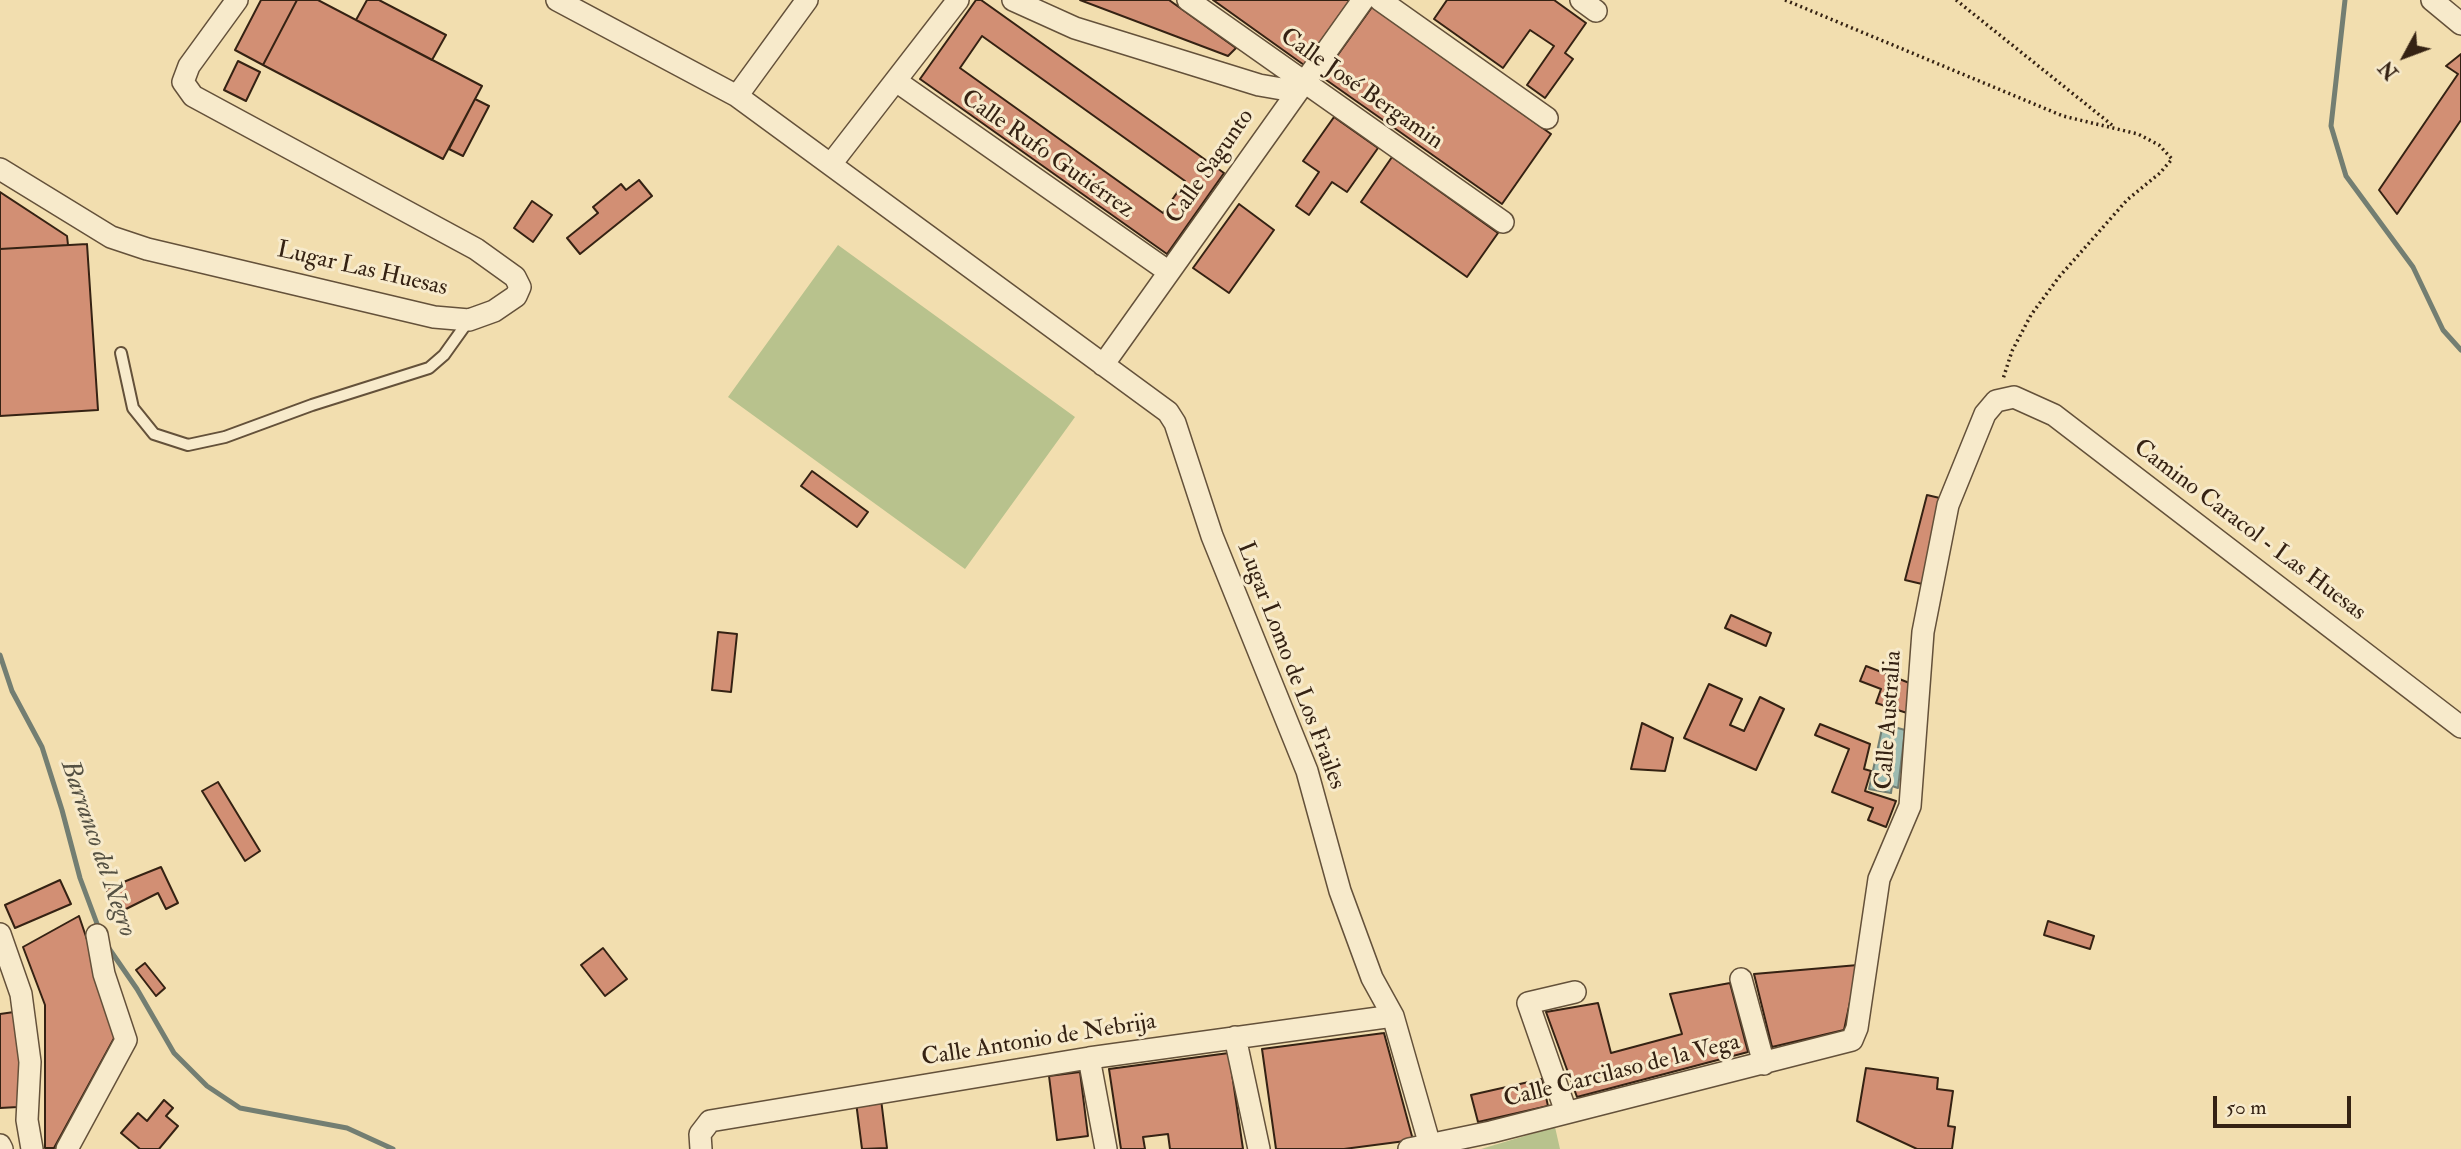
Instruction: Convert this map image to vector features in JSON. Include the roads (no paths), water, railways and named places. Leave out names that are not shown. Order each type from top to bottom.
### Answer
[{"type":"street","name":"Lugar Las Huesas","points":[[0,169],[111,237],[147,249],[434,317],[469,320],[494,311],[516,296],[520,287],[514,277],[476,249],[192,96],[183,82],[189,66],[237,0]]},
{"type":"street","points":[[557,0],[581,5],[737,96],[1103,365]]},
{"type":"street","points":[[737,96],[807,0]]},
{"type":"street","points":[[831,164],[958,0]]},
{"type":"street","points":[[1013,0],[1075,28],[1259,85],[1282,89],[1303,81]]},
{"type":"street","name":"Calle José Bergamin","points":[[1188,0],[1503,222]]},
{"type":"street","name":"Calle Sagunto","points":[[1103,365],[1363,0]]},
{"type":"street","points":[[1380,0],[1547,118]]},
{"type":"street","points":[[2432,0],[2461,23]]},
{"type":"street","points":[[1232,75],[1247,72],[1255,65],[1258,49]]},
{"type":"street","name":"Calle Rufo Gutiérrez","points":[[896,81],[1169,272]]},
{"type":"street","points":[[1259,85],[1269,102],[1273,124]]},
{"type":"street","name":"Lugar Lomo de Los Frailes","points":[[1103,365],[1168,412],[1175,423],[1212,536],[1307,771],[1340,891],[1372,978],[1393,1016],[1423,1148]]},
{"type":"street","name":"Camino Caracol - Las Huesas","points":[[1996,401],[2014,397],[2054,415],[2461,727]]},
{"type":"street","name":"Calle Australia","points":[[1846,1043],[1856,1034],[1879,879],[1910,806],[1923,632],[1948,505],[1985,414],[1996,401]]},
{"type":"street","points":[[0,933],[5,969],[21,994],[30,1062],[27,1120],[32,1149]]},
{"type":"street","points":[[67,1149],[126,1040],[104,974],[97,935]]},
{"type":"street","points":[[1741,979],[1764,1064]]},
{"type":"street","points":[[1566,1112],[1528,1003],[1575,992]]},
{"type":"street","name":"Calle Antonio de Nebrija","points":[[701,1141],[710,1121],[1089,1058],[1393,1016]]},
{"type":"street","points":[[1236,1037],[1259,1149]]},
{"type":"street","name":"Calle Carcilaso de la Vega","points":[[1423,1148],[1846,1043]]},
{"type":"street","points":[[1089,1058],[1106,1149]]},
{"type":"lane","points":[[121,353],[133,408],[154,433],[188,445],[225,437],[312,405],[429,368],[444,355],[469,320]]},
{"type":"water","points":[[1883,724],[1905,730],[1898,788],[1892,786],[1891,793],[1869,789]]},
{"type":"waterway","points":[[2345,0],[2331,126],[2346,176],[2413,267],[2443,330],[2461,350]]},
{"type":"waterway","name":"Barranco del Negro","points":[[0,655],[12,691],[42,747],[80,878],[99,929]]},
{"type":"waterway","name":"Barranco del Negro","points":[[108,947],[137,989],[174,1053],[207,1086],[240,1108],[347,1128],[393,1149]]}]
